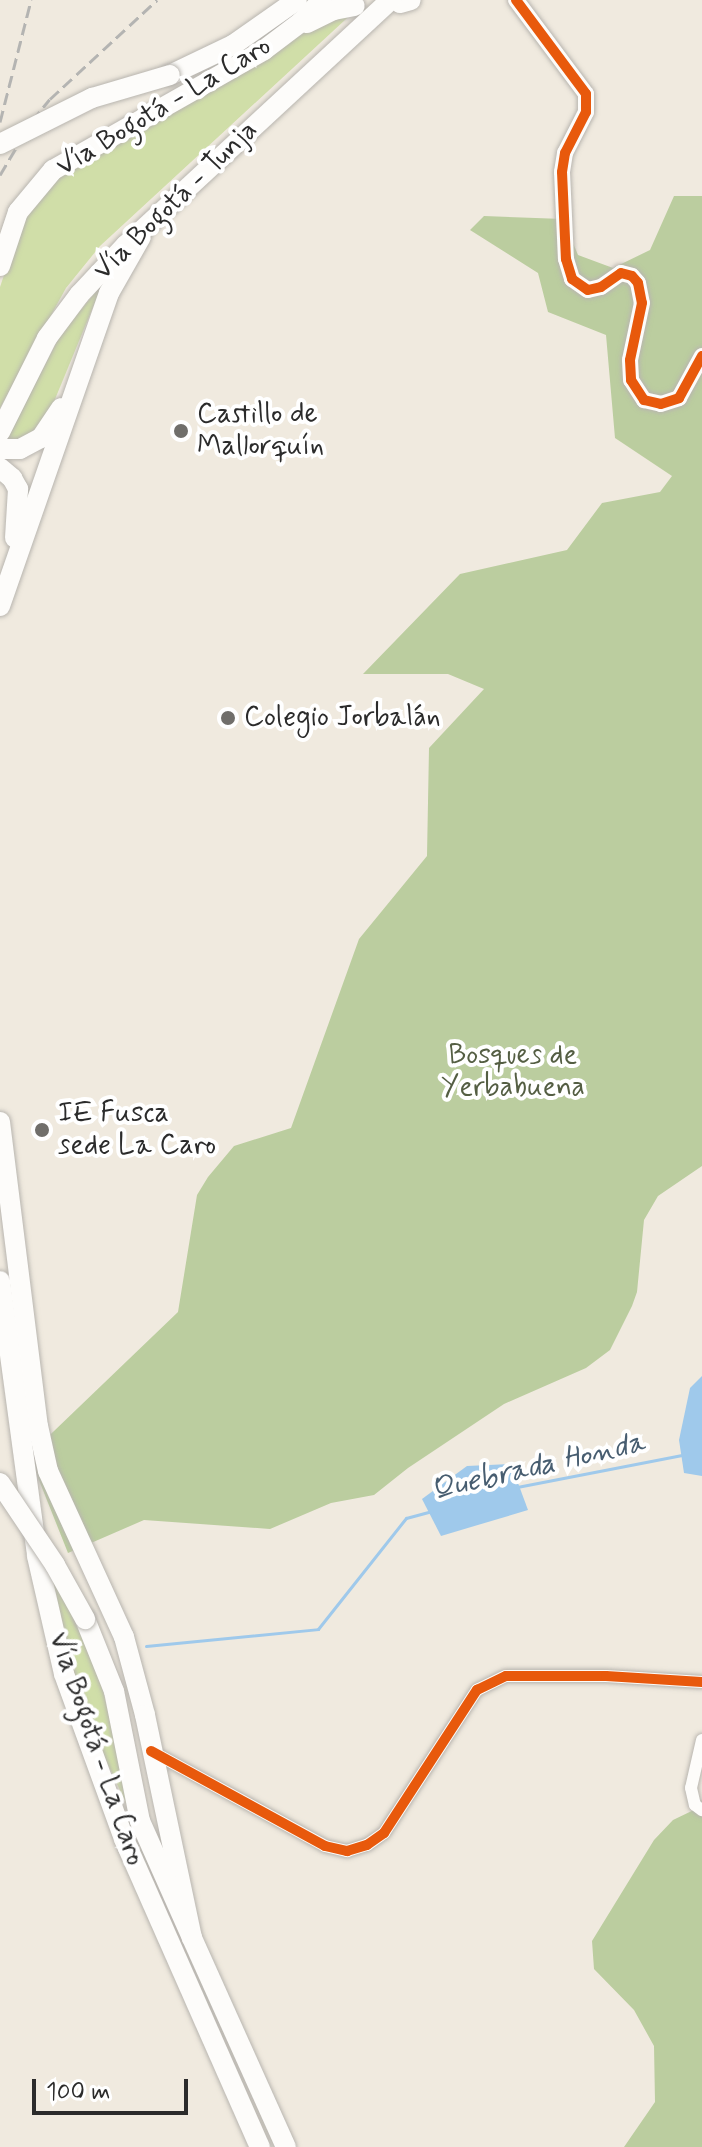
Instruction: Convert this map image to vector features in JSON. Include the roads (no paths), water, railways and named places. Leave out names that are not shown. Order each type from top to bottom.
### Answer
[{"type":"main road","points":[[0,144],[54,114],[92,98],[170,75],[233,45],[297,0]]},
{"type":"main road","name":"Vía Bogotá - La Caro","points":[[0,266],[18,212],[53,170],[271,45],[322,0]]},
{"type":"main road","name":"Vía Bogotá - Tunja","points":[[0,432],[25,378],[66,310],[149,223],[401,1]]},
{"type":"main road","points":[[271,45],[325,14],[355,6]]},
{"type":"main road","points":[[0,606],[109,293],[149,223]]},
{"type":"main road","points":[[0,449],[20,449],[41,438],[82,372]]},
{"type":"main road","points":[[0,468],[12,478],[18,489],[13,570]]},
{"type":"main road","name":"Vía Bogotá - La Caro","points":[[0,1122],[42,1448],[58,1494],[124,1637],[192,1938],[286,2147]]},
{"type":"main road","name":"Vía Bogotá - La Caro","points":[[0,1281],[37,1556],[64,1674],[124,1839],[260,2147]]},
{"type":"main road","points":[[0,1483],[55,1565],[85,1619],[114,1691],[140,1821],[192,1938]]},
{"type":"street","points":[[516,0],[586,94],[586,112],[565,153],[562,172],[566,259],[572,279],[588,290],[601,287],[621,273],[632,276],[638,283],[642,303],[630,360],[631,380],[644,400],[661,404],[679,398],[702,356]]},
{"type":"street","points":[[151,1751],[325,1846],[347,1851],[367,1845],[384,1833],[477,1690],[506,1676],[606,1676],[702,1682]]},
{"type":"street","points":[[702,1740],[691,1788],[695,1805],[702,1810]]},
{"type":"water","points":[[702,1376],[702,1476],[684,1473],[679,1440],[690,1388]]},
{"type":"water","points":[[511,1464],[528,1510],[441,1536],[422,1499],[467,1466]]},
{"type":"waterway","name":"Quebrada Honda","points":[[517,1487],[682,1455]]},
{"type":"waterway","name":"Quebrada Honda","points":[[146,1646],[318,1629],[406,1518],[432,1511]]},
{"type":"railway","points":[[0,122],[31,0]]},
{"type":"railway","points":[[0,175],[32,121],[50,99],[157,0]]},
{"type":"place","name":"Castillo de Mallorquín","points":[[181,431]]},
{"type":"place","name":"Colegio Jorbalán","points":[[228,718]]},
{"type":"place","name":"IE Fusca sede La Caro","points":[[42,1130]]},
{"type":"park label","name":"Bosques de Yerbabuena","points":[[513,1072]]}]
